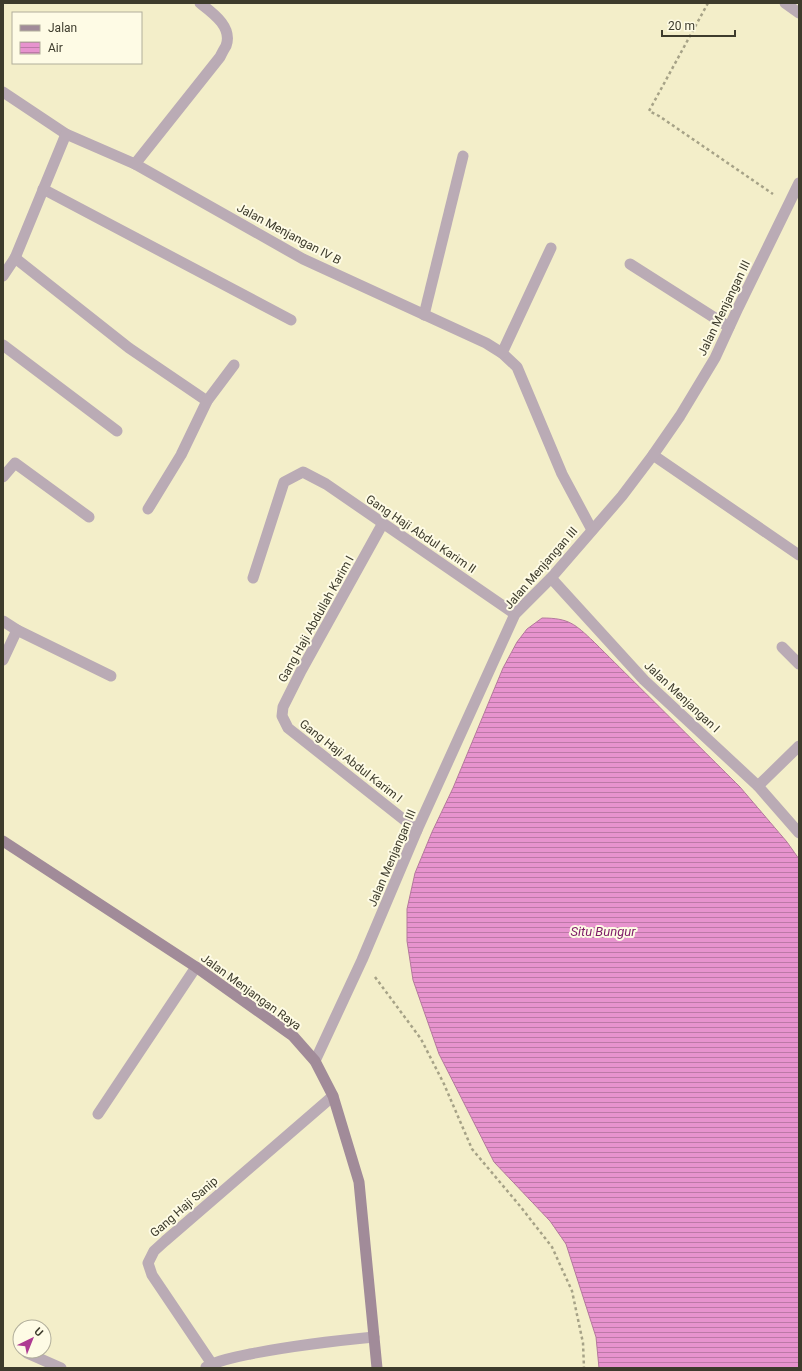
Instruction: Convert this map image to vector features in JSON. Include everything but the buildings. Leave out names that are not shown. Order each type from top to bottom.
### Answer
[{"type":"main road","name":"Jalan Menjangan Raya","points":[[3,841],[196,967],[293,1036],[316,1061],[333,1096],[358,1182],[377,1368]]},
{"type":"street","points":[[135,164],[220,57],[226,44],[227,35],[224,26],[216,16],[200,3]]},
{"type":"street","points":[[785,3],[799,13]]},
{"type":"street","name":"Jalan Menjangan IV B","points":[[3,92],[66,134],[135,164],[303,259],[486,343],[502,353],[517,367],[562,474],[592,530]]},
{"type":"street","points":[[3,276],[15,258],[66,134]]},
{"type":"street","points":[[424,314],[463,156]]},
{"type":"street","name":"Jalan Menjangan III","points":[[316,1061],[362,960],[417,830],[515,614],[551,578],[622,496],[680,416],[715,358],[799,183]]},
{"type":"street","points":[[43,189],[291,320]]},
{"type":"street","points":[[502,353],[551,248]]},
{"type":"street","points":[[15,258],[129,348],[207,401]]},
{"type":"street","points":[[630,264],[729,327]]},
{"type":"street","points":[[3,345],[117,431]]},
{"type":"street","points":[[148,509],[181,455],[207,401],[234,365]]},
{"type":"street","points":[[653,455],[799,555]]},
{"type":"street","points":[[3,477],[15,463],[89,517]]},
{"type":"street","name":"Gang Haji Abdul Karim II","points":[[253,578],[284,482],[303,472],[312,476],[383,523],[515,614]]},
{"type":"street","name":"Gang Haji Abdullah Karim I","points":[[288,728],[282,716],[283,707],[383,523]]},
{"type":"street","name":"Jalan Menjangan I","points":[[551,578],[644,680],[758,786],[799,833]]},
{"type":"street","points":[[3,621],[17,630],[111,676]]},
{"type":"street","points":[[3,660],[17,630]]},
{"type":"street","points":[[782,647],[799,664]]},
{"type":"street","name":"Gang Haji Abdul Karim I","points":[[288,728],[417,830]]},
{"type":"street","points":[[758,786],[799,746]]},
{"type":"street","points":[[98,1114],[196,967]]},
{"type":"street","name":"Gang Haji Sanip","points":[[208,1366],[152,1275],[148,1263],[154,1251],[165,1241],[333,1096]]},
{"type":"street","points":[[208,1366],[272,1350],[312,1343],[374,1337]]},
{"type":"street","points":[[42,1359],[61,1368]]},
{"type":"path","points":[[708,3],[649,111],[659,116],[789,205]]},
{"type":"path","points":[[362,960],[421,1039],[444,1084],[472,1149],[552,1247],[572,1291],[583,1343],[584,1368]]},
{"type":"water","name":"Situ Bungur","points":[[542,618],[559,619],[571,623],[587,636],[740,787],[787,842],[799,859],[799,1368],[599,1368],[596,1337],[566,1244],[550,1221],[494,1162],[439,1054],[413,980],[407,941],[407,909],[415,873],[432,832],[453,788],[503,668],[517,642],[527,629]]}]
